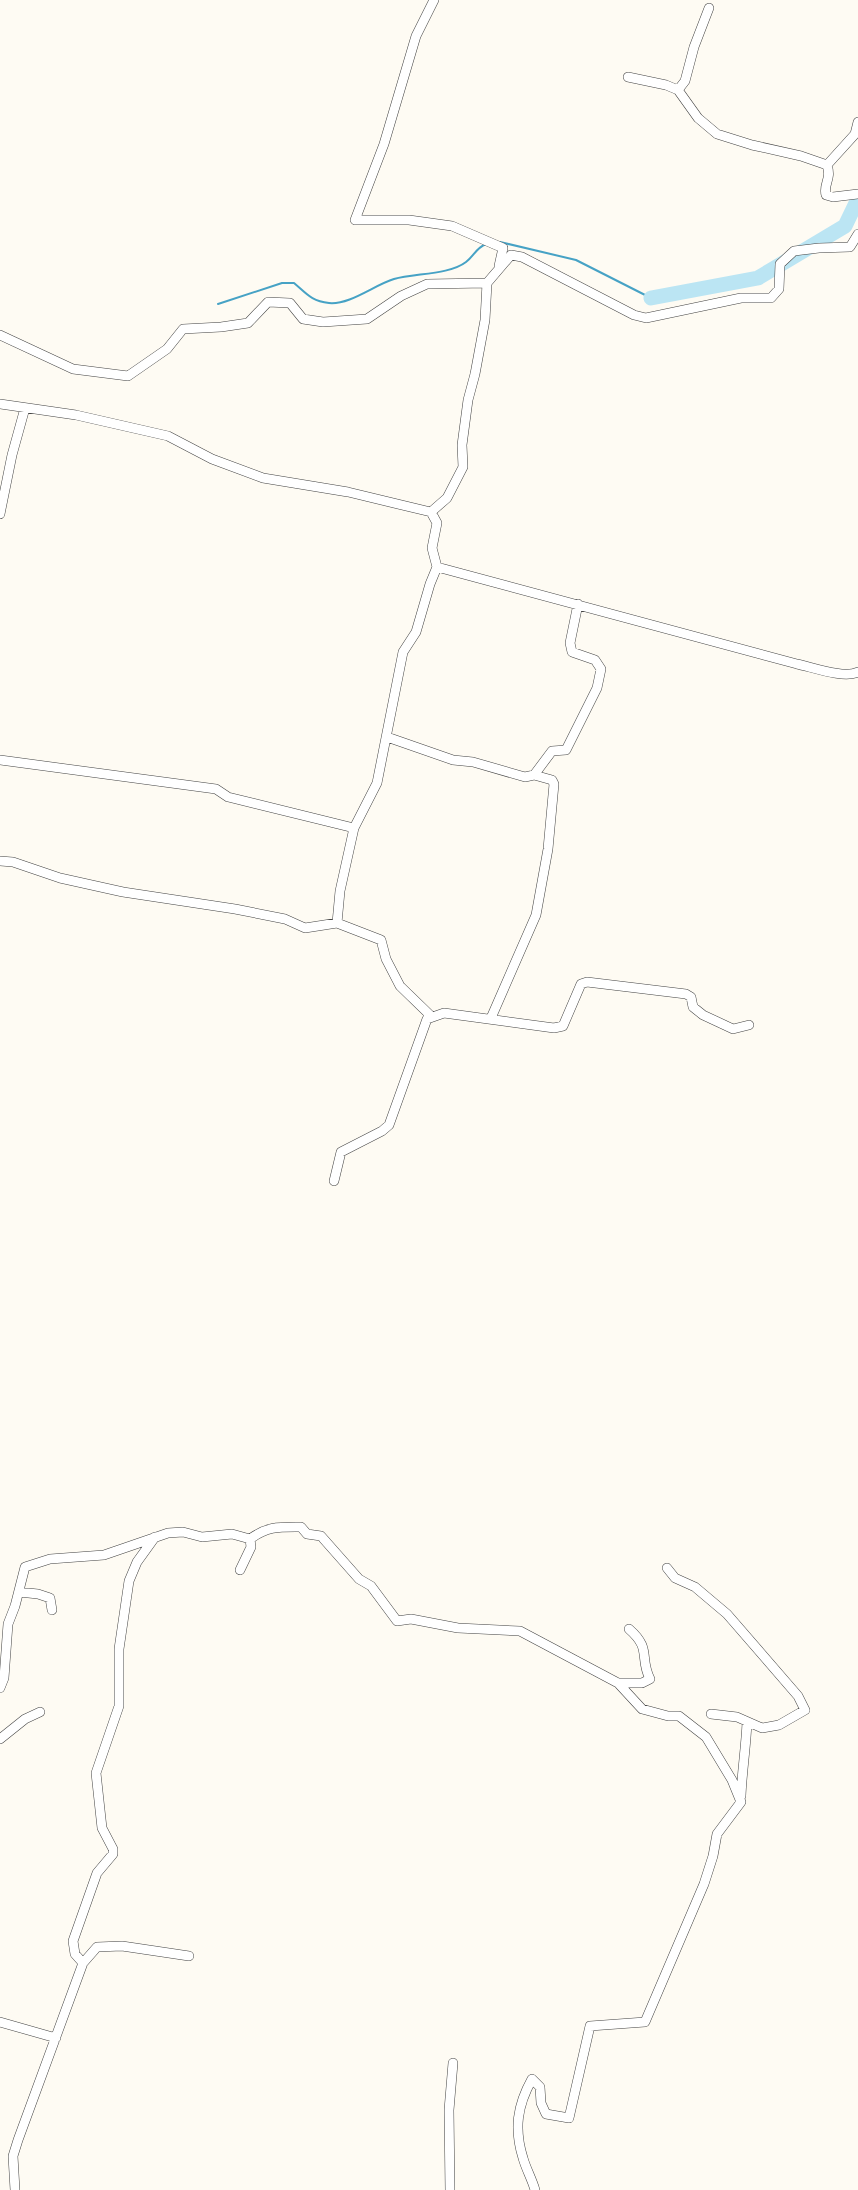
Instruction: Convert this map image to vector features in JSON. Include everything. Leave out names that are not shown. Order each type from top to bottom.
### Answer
[{"type":"street","points":[[434,0],[416,36],[384,144],[355,220],[409,220],[452,226],[503,248],[498,270]]},
{"type":"street","points":[[678,90],[685,81],[694,47],[709,8]]},
{"type":"street","points":[[628,77],[666,85],[678,90],[698,118],[717,134],[827,165]]},
{"type":"street","points":[[827,165],[855,134],[858,122]]},
{"type":"street","points":[[827,165],[830,174],[825,189],[826,195],[833,197],[858,194]]},
{"type":"street","points":[[431,512],[447,498],[463,467],[462,445],[468,400],[485,320],[487,283],[511,255],[522,257],[634,315],[646,318],[741,298],[771,298],[779,289],[780,264],[794,251],[850,247],[858,234]]},
{"type":"street","points":[[0,335],[73,369],[128,376],[167,349],[183,329],[221,327],[248,322],[268,302],[290,303],[303,319],[323,322],[367,319],[401,296],[427,284],[487,283]]},
{"type":"street","points":[[0,404],[76,415],[168,436],[212,459],[263,478],[348,492],[431,512],[437,523],[432,548],[437,567],[416,632],[404,652],[377,783],[354,828],[340,891],[337,922]]},
{"type":"street","points":[[0,514],[12,455],[25,408]]},
{"type":"street","points":[[437,567],[797,664],[832,672],[853,674],[858,672]]},
{"type":"street","points":[[534,775],[552,751],[566,750],[597,688],[601,669],[595,660],[572,652],[570,643],[578,604]]},
{"type":"street","points":[[387,737],[453,760],[473,762],[525,777],[534,775],[552,780],[555,784],[548,849],[536,915],[491,1018]]},
{"type":"street","points":[[0,760],[216,789],[228,797],[354,828]]},
{"type":"street","points":[[0,861],[13,862],[60,878],[123,892],[285,919],[305,928],[337,922],[381,940],[386,959],[400,986],[432,1017]]},
{"type":"street","points":[[334,1180],[341,1152],[389,1125],[427,1018],[444,1013],[554,1028],[563,1026],[581,984],[587,982],[686,994],[691,997],[693,1007],[703,1015],[733,1029],[749,1024]]},
{"type":"street","points":[[250,1539],[263,1529],[301,1527],[307,1534],[321,1536],[359,1579],[371,1586],[397,1621],[411,1618],[458,1628],[520,1631],[618,1683],[642,1709],[668,1716],[679,1716],[706,1737],[732,1780],[741,1802]]},
{"type":"street","points":[[0,1688],[4,1678],[8,1624],[25,1567],[50,1559],[104,1555],[168,1533],[183,1532],[202,1537],[232,1534],[250,1539]]},
{"type":"street","points":[[84,1963],[75,1954],[73,1941],[97,1873],[113,1854],[113,1848],[102,1828],[96,1773],[119,1706],[119,1648],[129,1581],[137,1562],[155,1537]]},
{"type":"street","points":[[240,1570],[251,1547],[250,1539]]},
{"type":"street","points":[[667,1568],[675,1578],[695,1587],[728,1614],[798,1696],[805,1710],[773,1726],[762,1728],[737,1717],[711,1714]]},
{"type":"street","points":[[19,1592],[50,1598],[52,1610]]},
{"type":"street","points":[[618,1683],[642,1683],[650,1679],[645,1668],[646,1656],[640,1639],[629,1629]]},
{"type":"street","points":[[0,1739],[25,1719],[40,1712]]},
{"type":"street","points":[[535,2190],[523,2158],[517,2126],[521,2099],[532,2079],[540,2087],[541,2103],[546,2114],[568,2118],[590,2026],[645,2022],[704,1884],[717,1834],[741,1802],[747,1722]]},
{"type":"street","points":[[15,2190],[13,2156],[84,1963],[97,1947],[122,1946],[189,1956]]},
{"type":"street","points":[[0,2022],[56,2038]]},
{"type":"street","points":[[450,2190],[449,2110],[453,2063]]},
{"type":"waterway","points":[[651,298],[758,278],[845,226],[858,199]]},
{"type":"waterway","points":[[500,242],[576,260],[651,298]]},
{"type":"waterway","points":[[218,304],[282,283],[294,283],[318,301],[337,303],[354,298],[394,279],[441,272],[459,266],[486,244]]}]
